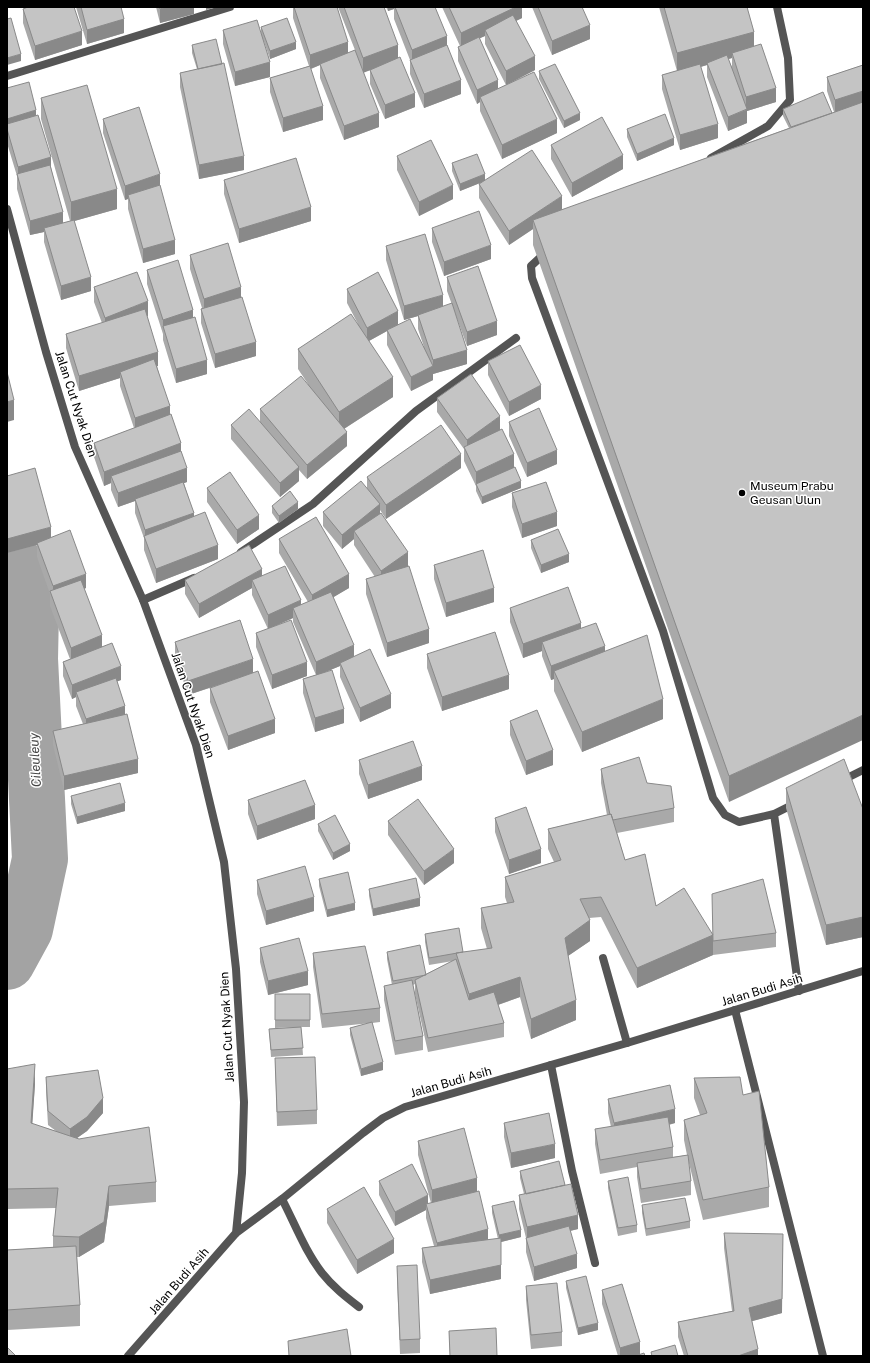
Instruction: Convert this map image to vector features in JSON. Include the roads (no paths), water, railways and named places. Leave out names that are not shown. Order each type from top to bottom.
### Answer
[{"type":"street","points":[[7,76],[230,7]]},
{"type":"street","points":[[704,162],[768,126],[790,100],[788,58],[777,7]]},
{"type":"street","name":"Jalan Cut Nyak Dien","points":[[7,208],[46,352],[75,447],[143,600],[196,744],[224,862],[236,970],[244,1102],[242,1173],[236,1233]]},
{"type":"street","points":[[550,250],[544,253],[531,266],[532,278],[663,631],[713,798],[725,815],[739,822],[774,814],[799,802]]},
{"type":"street","points":[[234,557],[313,504],[416,411],[516,338]]},
{"type":"street","points":[[143,600],[201,574]]},
{"type":"street","points":[[831,786],[863,770]]},
{"type":"street","points":[[774,814],[799,991]]},
{"type":"street","points":[[603,958],[627,1043]]},
{"type":"street","name":"Jalan Budi Asih","points":[[128,1356],[236,1233],[282,1199],[383,1118],[406,1107],[627,1043],[863,971]]},
{"type":"street","points":[[735,1010],[823,1356]]},
{"type":"street","points":[[551,1065],[572,1171],[595,1263]]},
{"type":"street","points":[[282,1199],[310,1254],[322,1273],[335,1287],[359,1307]]},
{"type":"waterway","name":"Cileuleuy","points":[[7,562],[19,567],[31,611],[30,659],[40,859],[25,929],[7,962]]},
{"type":"place","name":"Museum Prabu Geusan Ulun","points":[[742,493]]}]
